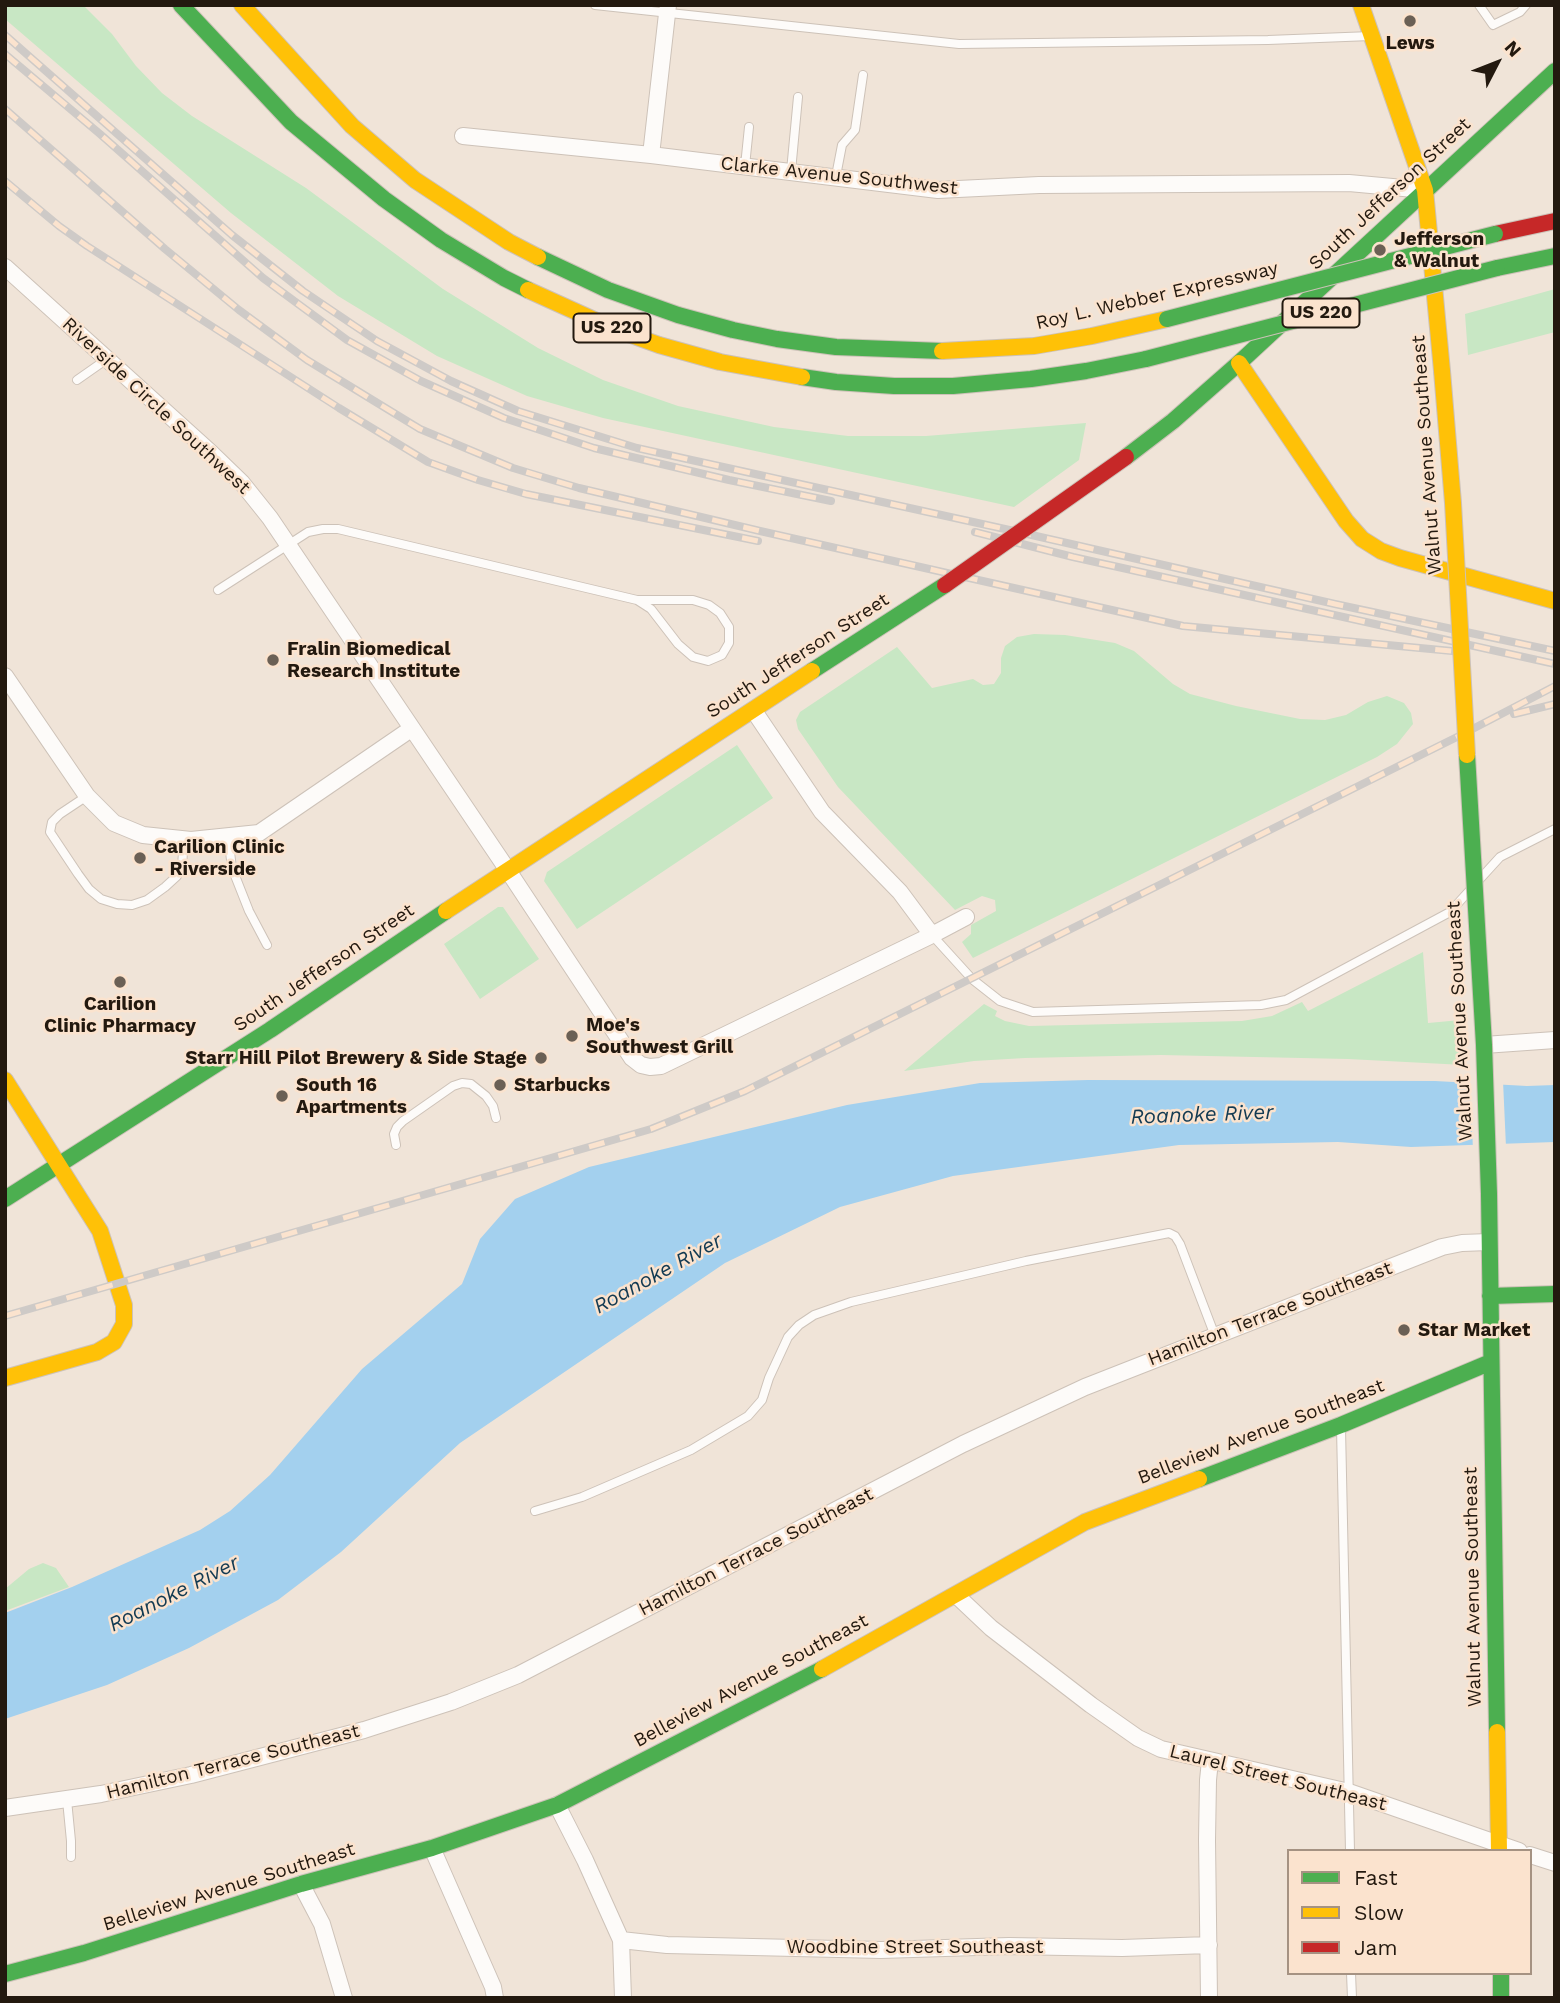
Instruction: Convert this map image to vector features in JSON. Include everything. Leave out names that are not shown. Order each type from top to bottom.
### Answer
[{"type":"main road","name":"US 220","points":[[181,5],[291,122],[384,199],[440,240],[552,303],[611,328],[659,345],[755,369],[836,382],[894,386],[953,386],[1031,379],[1146,359],[1497,268],[1555,256]]},
{"type":"main road","name":"Roy L. Webber Expressway","points":[[242,5],[352,127],[415,180],[509,242],[608,290],[677,315],[777,339],[907,352],[964,351],[1034,345],[1092,336],[1167,319],[1555,221]]},
{"type":"main road","name":"Walnut Avenue Southeast","points":[[1361,5],[1425,190],[1453,503],[1484,1045],[1489,1194],[1499,1847]]},
{"type":"main road","name":"South Jefferson Street","points":[[6,1199],[270,1030],[507,869],[946,586],[1126,457],[1173,421],[1239,363],[1555,71]]},
{"type":"main road","points":[[1239,363],[1346,521],[1362,539],[1381,551],[1400,558],[1555,601]]},
{"type":"main road","points":[[5,1080],[100,1231],[124,1305],[124,1324],[114,1342],[97,1352],[5,1378]]},
{"type":"main road","points":[[1490,1296],[1555,1294]]},
{"type":"main road","name":"Belleview Avenue Southeast","points":[[5,1974],[84,1953],[302,1884],[432,1848],[557,1805],[819,1671],[1085,1522],[1341,1425],[1491,1362]]},
{"type":"main road","points":[[1501,1975],[1501,1998]]},
{"type":"street","points":[[651,155],[668,9]]},
{"type":"street","name":"Clarke Avenue Southwest","points":[[463,136],[651,155],[939,190],[1039,185],[1349,183],[1425,190]]},
{"type":"street","name":"Riverside Circle Southwest","points":[[5,267],[211,453],[242,483],[270,518],[632,1058],[640,1065],[661,1066],[932,935]]},
{"type":"street","points":[[5,677],[87,796],[114,823],[143,835],[184,839],[259,833],[411,729]]},
{"type":"street","points":[[754,711],[822,812],[900,892],[932,935],[966,917]]},
{"type":"street","points":[[1484,1045],[1555,1040]]},
{"type":"street","name":"Hamilton Terrace Southeast","points":[[5,1808],[66,1800],[191,1775],[376,1727],[473,1693],[518,1675],[963,1444],[1085,1387],[1442,1247],[1462,1242],[1489,1242]]},
{"type":"street","name":"Laurel Street Southeast","points":[[956,1595],[991,1628],[1138,1738],[1175,1754],[1349,1792],[1499,1847]]},
{"type":"street","points":[[1209,1998],[1207,1840],[1210,1761]]},
{"type":"street","points":[[557,1805],[621,1940],[623,1998]]},
{"type":"street","points":[[432,1848],[493,1987],[495,1998]]},
{"type":"street","points":[[1532,1856],[1555,1863]]},
{"type":"street","points":[[302,1884],[321,1924],[344,1998]]},
{"type":"street","name":"Woodbine Street Southeast","points":[[621,1940],[667,1945],[881,1950],[1209,1945]]},
{"type":"lane","points":[[596,5],[668,9],[959,44],[1372,36]]},
{"type":"lane","points":[[1479,5],[1493,25],[1520,12],[1526,5]]},
{"type":"lane","points":[[836,176],[842,145],[855,130],[863,75]]},
{"type":"lane","points":[[791,171],[798,97]]},
{"type":"lane","points":[[745,166],[749,127]]},
{"type":"lane","points":[[77,380],[107,359]]},
{"type":"lane","points":[[218,590],[308,532],[338,529],[637,600],[693,600],[709,605],[720,613],[729,627],[729,643],[722,654],[708,661],[693,657],[678,644],[651,609],[637,600]]},
{"type":"lane","points":[[87,796],[60,814],[52,822],[50,832],[89,889],[101,900],[132,905],[147,900],[165,887],[177,876],[182,866],[184,839]]},
{"type":"lane","points":[[932,935],[972,979],[1000,1001],[1033,1012],[1261,1005],[1286,1000],[1450,912],[1500,857],[1555,829]]},
{"type":"lane","points":[[229,836],[232,868],[249,911],[267,945]]},
{"type":"lane","points":[[396,1145],[394,1134],[403,1121],[453,1086],[462,1083],[471,1084],[486,1096],[493,1106],[496,1118]]},
{"type":"lane","points":[[535,1511],[582,1497],[691,1450],[748,1416],[762,1400],[784,1347],[799,1325],[814,1315],[851,1302],[1026,1261],[1169,1233],[1175,1236],[1180,1244],[1215,1336]]},
{"type":"lane","points":[[1341,1425],[1350,1849]]},
{"type":"lane","points":[[66,1800],[71,1857]]},
{"type":"lane","points":[[1351,1975],[1352,1998]]},
{"type":"green space","points":[[5,5],[83,5],[112,34],[136,66],[162,93],[192,116],[306,188],[443,289],[538,348],[603,380],[678,406],[774,427],[848,436],[926,436],[1086,423],[1079,460],[1014,507],[603,418],[527,396],[437,356],[338,296],[231,213],[5,19]]},
{"type":"green space","points":[[1555,289],[1555,332],[1468,355],[1465,314]]},
{"type":"green space","points":[[1034,634],[1065,635],[1115,643],[1134,651],[1173,684],[1190,694],[1236,706],[1300,719],[1325,720],[1346,715],[1368,702],[1387,696],[1404,703],[1411,713],[1413,724],[1397,744],[1377,757],[973,958],[962,942],[971,934],[971,925],[996,911],[995,900],[982,896],[955,910],[838,787],[798,729],[796,720],[800,712],[897,647],[932,688],[973,679],[983,685],[994,684],[1001,673],[1001,658],[1005,646],[1017,637]]},
{"type":"green space","points":[[737,745],[773,798],[577,929],[544,881],[547,872]]},
{"type":"green space","points":[[498,907],[503,907],[539,959],[480,999],[444,944]]},
{"type":"green space","points":[[1423,952],[1428,1023],[1461,1020],[1464,1065],[1348,1059],[1161,1055],[974,1061],[904,1071],[984,1004],[997,1011],[995,1016],[1005,1021],[1029,1026],[1242,1021],[1272,1016],[1302,1002],[1308,1011]]},
{"type":"green space","points":[[43,1563],[56,1568],[69,1587],[5,1611],[5,1589],[29,1569]]},
{"type":"water","name":"Roanoke River","points":[[1088,1080],[1435,1081],[1555,1085],[1555,1142],[1411,1147],[1338,1142],[1179,1145],[953,1176],[840,1207],[725,1263],[460,1443],[341,1552],[278,1600],[189,1648],[107,1685],[5,1719],[5,1613],[72,1587],[200,1530],[230,1511],[270,1475],[362,1369],[462,1284],[480,1239],[515,1199],[589,1167],[847,1105],[980,1083]]},
{"type":"pier","points":[[1469,1079],[1503,1081],[1506,1147],[1473,1148]]},
{"type":"railway","points":[[5,35],[232,235],[303,291],[377,341],[451,381],[518,411],[637,448],[1555,651]]},
{"type":"railway","points":[[5,54],[263,278],[347,340],[421,381],[504,418],[594,448],[831,501]]},
{"type":"railway","points":[[5,109],[165,249],[239,310],[307,360],[420,429],[513,468],[579,488],[760,531],[1183,626],[1463,652]]},
{"type":"railway","points":[[5,181],[87,246],[428,462],[526,494],[758,541]]},
{"type":"railway","points":[[975,532],[1073,557],[1555,664]]},
{"type":"railway","points":[[5,1316],[651,1129],[745,1091],[1555,686]]},
{"type":"railway","points":[[1514,714],[1555,704]]},
{"type":"traffic: fast","points":[[181,5],[291,122],[384,199],[441,240],[528,290]]},
{"type":"traffic: fast","points":[[1126,457],[1173,421],[1239,363],[1555,71]]},
{"type":"traffic: fast","points":[[1167,319],[1495,234]]},
{"type":"traffic: fast","points":[[1497,268],[1555,256]]},
{"type":"traffic: fast","points":[[538,257],[608,290],[678,315],[733,330],[836,347],[942,351]]},
{"type":"traffic: fast","points":[[1146,359],[1497,268]]},
{"type":"traffic: fast","points":[[802,377],[894,386],[953,386],[1031,379],[1146,359]]},
{"type":"traffic: fast","points":[[812,671],[945,585]]},
{"type":"traffic: fast","points":[[1467,755],[1484,1045],[1489,1194]]},
{"type":"traffic: fast","points":[[5,1199],[270,1030],[446,911]]},
{"type":"traffic: fast","points":[[1489,1194],[1497,1732]]},
{"type":"traffic: fast","points":[[1490,1296],[1555,1294]]},
{"type":"traffic: fast","points":[[1199,1479],[1341,1425],[1491,1362]]},
{"type":"traffic: fast","points":[[5,1974],[84,1953],[301,1884],[432,1848],[557,1805],[822,1669]]},
{"type":"traffic: fast","points":[[1501,1975],[1501,1998]]},
{"type":"traffic: slow","points":[[242,5],[352,126],[415,180],[509,242],[538,257]]},
{"type":"traffic: slow","points":[[1361,5],[1425,190],[1442,371]]},
{"type":"traffic: slow","points":[[528,290],[612,328],[659,345],[720,362],[802,377]]},
{"type":"traffic: slow","points":[[942,351],[1034,346],[1167,319]]},
{"type":"traffic: slow","points":[[1239,363],[1346,521],[1362,539],[1381,551],[1400,558],[1555,601]]},
{"type":"traffic: slow","points":[[1442,371],[1453,503],[1467,755]]},
{"type":"traffic: slow","points":[[446,911],[812,671]]},
{"type":"traffic: slow","points":[[5,1080],[100,1231],[124,1305],[124,1324],[114,1342],[97,1352],[5,1378]]},
{"type":"traffic: slow","points":[[822,1669],[1085,1522],[1199,1479]]},
{"type":"traffic: slow","points":[[1497,1732],[1499,1849]]},
{"type":"traffic: jam","points":[[1495,234],[1555,221]]},
{"type":"traffic: jam","points":[[945,585],[1126,457]]},
{"type":"place","name":"Lews","points":[[1410,21]]},
{"type":"place","name":"Jefferson & Walnut","points":[[1380,250]]},
{"type":"place","name":"Fralin Biomedical Research Institute","points":[[273,660]]},
{"type":"place","name":"Carilion Clinic - Riverside","points":[[140,858]]},
{"type":"place","name":"Carilion Clinic Pharmacy","points":[[120,982]]},
{"type":"place","name":"Moe's Southwest Grill","points":[[572,1036]]},
{"type":"place","name":"Starr Hill Pilot Brewery & Side Stage","points":[[541,1058]]},
{"type":"place","name":"Starbucks","points":[[500,1085]]},
{"type":"place","name":"South 16 Apartments","points":[[282,1096]]},
{"type":"place","name":"Star Market","points":[[1404,1330]]}]
